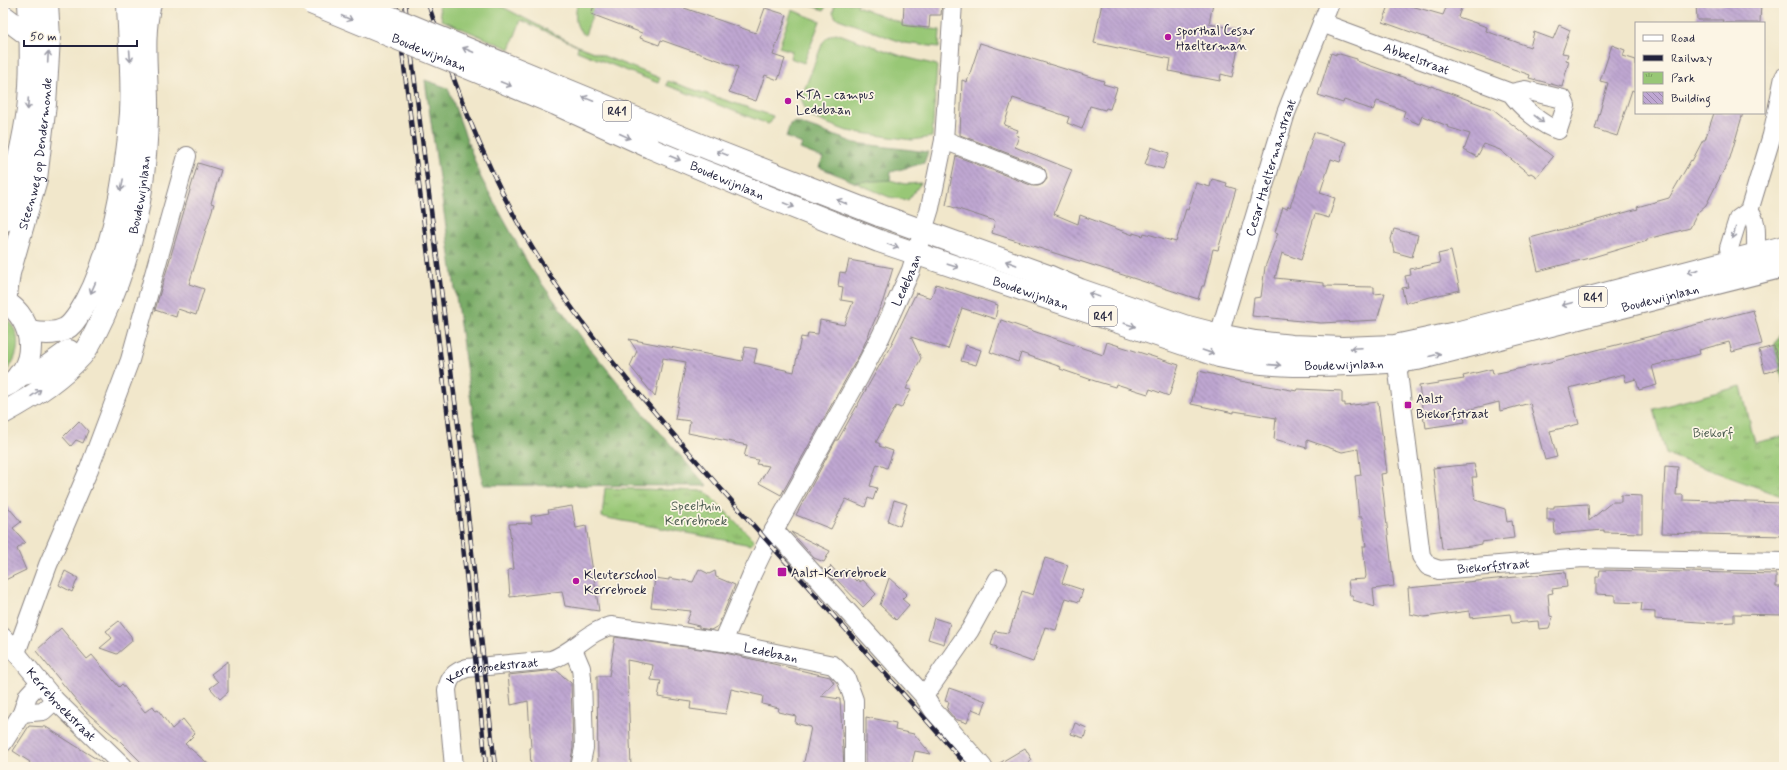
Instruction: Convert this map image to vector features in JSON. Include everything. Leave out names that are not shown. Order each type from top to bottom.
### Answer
[{"type":"main road","name":"Steenweg op Dendermonde","points":[[3,221],[28,110],[31,37],[29,3]]},
{"type":"main road","name":"Steenweg op Dendermonde","points":[[11,381],[25,366],[29,354],[29,331],[23,319],[15,309],[4,301],[9,273],[36,179],[46,104],[49,38],[47,3]]},
{"type":"main road","points":[[29,331],[56,332],[71,325],[85,305],[94,286],[106,251],[123,180],[130,119],[131,70],[128,3]]},
{"type":"main road","name":"Boudewijnlaan","points":[[99,326],[117,286],[135,220],[144,171],[147,104],[146,18],[150,3]]},
{"type":"main road","name":"Boudewijnlaan","points":[[311,3],[556,104],[650,147],[870,238],[1219,356],[1236,360],[1294,366],[1396,354],[1456,333],[1731,261],[1784,266]]},
{"type":"main road","name":"Boudewijnlaan","points":[[356,3],[681,137],[879,215],[1048,276],[1088,293],[1171,322],[1219,335],[1292,346],[1343,348],[1396,354],[1417,359],[1487,342],[1759,263],[1784,247]]},
{"type":"main road","points":[[3,16],[31,37]]},
{"type":"main road","name":"Steenweg op Dendermonde","points":[[11,381],[44,369],[61,358],[86,334],[99,326]]},
{"type":"main road","points":[[3,413],[22,403],[55,380],[82,355],[99,326]]},
{"type":"street","name":"Ledebaan","points":[[854,767],[854,700],[846,678],[833,665],[723,642],[752,574],[774,530],[881,336],[911,270],[933,194],[944,140],[953,3]]},
{"type":"street","name":"Cesar Haeltermanstraat","points":[[1219,335],[1286,113],[1330,3]]},
{"type":"street","name":"Abbeelstraat","points":[[1322,23],[1511,93]]},
{"type":"street","points":[[1731,261],[1730,248],[1738,219],[1749,211],[1772,135],[1784,77]]},
{"type":"street","points":[[944,140],[1037,176]]},
{"type":"street","points":[[16,653],[48,565],[89,469],[130,360],[187,156]]},
{"type":"street","points":[[1749,211],[1753,216],[1756,225],[1759,263]]},
{"type":"street","name":"Biekorfstraat","points":[[1396,354],[1421,556],[1428,566],[1439,570],[1583,558],[1784,562]]},
{"type":"street","points":[[774,530],[924,696],[933,710],[983,767]]},
{"type":"street","points":[[924,696],[970,630],[998,579]]},
{"type":"street","name":"Kerrebroekstraat","points":[[454,767],[447,690],[448,683],[453,675],[458,671],[467,668],[551,660],[562,657],[598,630],[611,626],[723,642]]},
{"type":"street","name":"Kerrebroekstraat","points":[[3,637],[56,700],[124,767]]},
{"type":"street","points":[[573,649],[581,668],[582,678],[584,748],[580,767]]},
{"type":"street","points":[[3,743],[22,713],[28,695],[40,682]]},
{"type":"street","points":[[22,713],[43,711],[56,700]]},
{"type":"green space","points":[[438,3],[495,3],[578,46],[521,20],[510,49],[442,20]]},
{"type":"green space","points":[[578,3],[597,3],[585,35],[581,32],[577,25],[576,12]]},
{"type":"green space","points":[[804,3],[827,3],[824,10]]},
{"type":"green space","points":[[835,3],[858,3],[857,6],[909,26],[940,30],[939,47],[904,43],[836,18],[833,12]]},
{"type":"green space","points":[[792,10],[820,21],[804,63],[790,58],[792,51],[779,47]]},
{"type":"green space","points":[[836,33],[904,57],[937,65],[932,137],[912,140],[847,131],[808,116],[801,98],[823,42],[829,36]]},
{"type":"green space","points":[[578,46],[660,78],[658,83],[577,51]]},
{"type":"green space","points":[[425,80],[448,88],[481,178],[531,269],[588,346],[644,414],[707,486],[483,485]]},
{"type":"green space","points":[[668,81],[773,116],[771,122],[768,124],[666,85]]},
{"type":"green space","points":[[796,122],[855,143],[928,152],[924,163],[891,172],[890,180],[854,182],[819,167],[823,158],[800,149],[802,144],[786,137],[790,124]]},
{"type":"green space","points":[[890,180],[905,184],[921,183],[908,200],[889,197],[854,182]]},
{"type":"green space","points":[[3,316],[10,322],[14,329],[18,345],[14,360],[3,374]]},
{"type":"green space","points":[[1784,328],[1784,384],[1774,346]]},
{"type":"green space","name":"Biekorf","points":[[1741,386],[1755,443],[1784,436],[1784,497],[1666,454],[1654,409]]},
{"type":"green space","name":"Speeltuin Kerrebroek","points":[[605,488],[705,491],[754,540],[751,545],[602,517]]},
{"type":"building","points":[[595,3],[670,3],[756,33],[765,8],[787,15],[773,55],[785,59],[778,80],[765,75],[756,101],[729,92],[738,67],[661,40],[659,45],[640,38],[642,33],[591,14]]},
{"type":"building","points":[[904,3],[942,3],[941,15],[930,15],[929,28],[903,25]]},
{"type":"building","name":"sporthal Cesar Haelterman","points":[[1102,3],[1213,3],[1209,24],[1242,30],[1232,77],[1221,74],[1220,81],[1169,71],[1171,59],[1094,43]]},
{"type":"building","points":[[1390,3],[1401,3],[1443,15],[1448,3],[1463,3],[1458,17],[1487,27],[1486,31],[1530,47],[1534,32],[1553,39],[1559,25],[1570,30],[1562,53],[1568,54],[1566,60],[1569,61],[1562,87],[1529,78],[1530,75],[1383,22]]},
{"type":"building","points":[[1723,3],[1761,3],[1760,22],[1697,20],[1696,4],[1723,5]]},
{"type":"building","points":[[980,43],[1104,81],[1103,84],[1117,88],[1110,109],[1106,108],[1105,110],[1090,106],[1082,129],[1067,123],[1069,117],[1013,98],[1004,125],[1018,130],[1016,135],[1019,136],[1015,147],[1072,170],[1054,214],[1078,224],[1080,215],[1133,235],[1133,233],[1143,236],[1144,233],[1176,242],[1196,183],[1210,187],[1212,179],[1227,183],[1226,186],[1236,189],[1218,250],[1213,249],[1204,286],[1202,286],[1198,299],[992,233],[995,221],[946,205],[956,156],[1033,186],[1043,184],[1047,179],[1045,170],[1041,166],[960,135],[962,80],[967,82]]},
{"type":"building","points":[[1612,45],[1625,50],[1623,56],[1635,60],[1635,92],[1632,90],[1617,136],[1595,129],[1608,83],[1600,81]]},
{"type":"building","points":[[1331,53],[1357,59],[1357,61],[1493,109],[1553,157],[1537,177],[1531,173],[1529,174],[1500,150],[1484,144],[1477,157],[1464,150],[1470,134],[1447,127],[1448,126],[1422,116],[1419,124],[1403,117],[1405,111],[1384,103],[1377,101],[1373,110],[1344,100],[1343,103],[1318,95]]},
{"type":"building","points":[[1714,114],[1743,114],[1730,158],[1706,205],[1698,212],[1690,228],[1647,239],[1647,241],[1593,257],[1538,271],[1530,238],[1638,209],[1637,207],[1669,198],[1703,140],[1705,140]]},
{"type":"building","points":[[1314,132],[1346,142],[1340,162],[1331,159],[1320,193],[1335,198],[1329,218],[1315,214],[1301,260],[1282,253],[1275,278],[1324,283],[1324,286],[1374,287],[1374,294],[1385,293],[1377,320],[1321,323],[1252,316],[1254,298],[1261,297],[1265,267],[1278,233],[1275,232],[1283,207],[1287,209],[1288,206],[1290,207]]},
{"type":"building","points":[[1151,147],[1169,153],[1163,169],[1145,164]]},
{"type":"building","points":[[198,163],[221,170],[211,203],[214,204],[189,284],[204,289],[196,315],[178,309],[176,317],[155,310]]},
{"type":"building","points":[[1394,229],[1418,235],[1412,257],[1394,252],[1391,239]]},
{"type":"building","points":[[1451,251],[1460,290],[1405,303],[1402,288],[1408,287],[1405,276],[1411,275],[1410,269],[1440,263],[1438,254]]},
{"type":"building","points":[[849,260],[893,268],[883,301],[861,352],[781,495],[759,483],[769,466],[756,464],[758,460],[744,457],[747,445],[688,433],[690,421],[675,419],[686,362],[663,358],[655,397],[630,366],[637,351],[629,339],[742,361],[745,347],[757,349],[754,363],[794,372],[801,337],[807,338],[808,333],[818,334],[820,320],[844,325],[853,302],[841,300],[843,287],[838,286],[840,272],[846,273]]},
{"type":"building","points":[[936,284],[998,305],[995,319],[962,308],[948,349],[911,337],[921,358],[906,389],[911,390],[901,408],[896,406],[876,442],[880,444],[879,446],[893,451],[887,468],[877,464],[870,486],[877,488],[873,500],[868,498],[865,507],[846,499],[831,529],[796,515],[836,440],[838,440],[892,343],[916,293],[931,298]]},
{"type":"building","points":[[1753,310],[1762,344],[1732,352],[1729,342],[1699,350],[1700,354],[1652,366],[1657,385],[1639,390],[1636,379],[1626,382],[1624,374],[1569,388],[1579,424],[1550,431],[1557,457],[1545,460],[1530,403],[1500,411],[1499,402],[1463,411],[1465,422],[1426,428],[1419,386],[1464,379],[1463,376],[1492,369],[1493,374],[1542,364]]},
{"type":"building","points":[[1001,320],[1103,355],[1107,342],[1179,365],[1169,396],[1150,389],[1148,394],[1116,384],[1115,387],[1060,369],[1061,367],[1021,353],[1018,362],[990,352]]},
{"type":"building","points":[[966,345],[981,350],[976,365],[961,361]]},
{"type":"building","points":[[1774,346],[1780,368],[1765,373],[1759,350]]},
{"type":"building","points":[[1199,371],[1240,381],[1297,391],[1298,389],[1342,391],[1342,403],[1345,403],[1345,406],[1378,402],[1387,473],[1381,474],[1394,586],[1373,589],[1375,607],[1353,600],[1353,596],[1350,596],[1348,580],[1365,579],[1366,576],[1363,546],[1366,546],[1362,517],[1359,517],[1355,476],[1361,475],[1358,449],[1342,452],[1307,440],[1307,448],[1274,439],[1276,418],[1234,411],[1234,413],[1191,404]]},
{"type":"building","points":[[79,421],[88,431],[83,443],[76,440],[71,446],[63,437]]},
{"type":"building","points":[[1474,464],[1477,477],[1472,477],[1475,500],[1505,509],[1507,522],[1512,521],[1514,538],[1481,542],[1481,544],[1471,546],[1442,549],[1433,468]]},
{"type":"building","points":[[1665,466],[1678,467],[1676,495],[1683,495],[1683,500],[1782,503],[1782,512],[1784,512],[1784,536],[1662,533]]},
{"type":"building","points":[[1621,495],[1642,496],[1642,533],[1604,532],[1604,530],[1555,534],[1554,520],[1547,520],[1547,508],[1554,508],[1554,506],[1588,504],[1589,521],[1612,502],[1621,502]]},
{"type":"building","points":[[894,500],[907,504],[900,526],[888,521]]},
{"type":"building","points":[[3,501],[21,522],[13,528],[25,542],[17,549],[26,570],[3,581]]},
{"type":"building","points":[[572,506],[576,528],[586,526],[599,611],[565,606],[562,591],[510,597],[508,570],[514,569],[509,524],[532,523],[531,516],[549,513],[548,510]]},
{"type":"building","points":[[791,532],[830,551],[824,562],[814,558]]},
{"type":"building","points":[[1045,558],[1068,565],[1062,583],[1083,590],[1079,602],[1066,598],[1056,630],[1045,627],[1033,662],[996,649],[997,647],[991,645],[995,631],[1008,633],[1010,630],[1022,591],[1033,595]]},
{"type":"building","points":[[831,566],[839,575],[845,569],[856,581],[858,579],[860,582],[863,580],[876,594],[863,607],[835,578],[833,580],[826,571]]},
{"type":"building","points":[[699,569],[709,574],[715,571],[716,577],[735,585],[718,626],[711,630],[699,628],[699,626],[686,623],[691,611],[651,607],[655,578],[669,580],[669,578],[693,582]]},
{"type":"building","points":[[1600,570],[1776,574],[1776,587],[1783,587],[1784,591],[1784,615],[1734,614],[1734,622],[1714,623],[1655,619],[1655,612],[1641,611],[1642,603],[1615,602],[1615,595],[1596,594],[1596,577],[1599,577]]},
{"type":"building","points":[[65,571],[78,578],[72,592],[59,585]]},
{"type":"building","points":[[1565,572],[1567,587],[1552,589],[1553,593],[1548,594],[1550,616],[1553,617],[1549,628],[1539,629],[1538,621],[1512,623],[1510,614],[1470,618],[1469,611],[1424,617],[1410,614],[1408,588]]},
{"type":"building","points":[[889,578],[907,594],[902,599],[909,605],[896,620],[880,605]]},
{"type":"building","points":[[934,618],[950,623],[944,644],[928,639]]},
{"type":"building","points":[[119,621],[131,636],[132,641],[117,654],[100,648],[112,638],[106,631]]},
{"type":"building","points":[[61,628],[87,659],[92,655],[119,687],[122,684],[145,712],[153,706],[156,711],[158,710],[172,729],[183,719],[195,734],[185,744],[212,767],[146,767],[121,742],[85,711],[36,651]]},
{"type":"building","points":[[615,637],[721,652],[830,677],[834,683],[820,696],[840,699],[844,767],[803,767],[811,727],[795,723],[796,716],[778,712],[779,708],[762,704],[763,696],[731,689],[726,714],[690,709],[691,702],[658,697],[661,681],[651,680],[653,665],[627,660],[631,767],[598,767],[597,676],[609,676]]},
{"type":"building","points":[[228,661],[228,692],[220,699],[210,688],[218,682],[211,674]]},
{"type":"building","points":[[556,670],[571,683],[573,747],[570,767],[531,767],[528,701],[511,705],[508,675]]},
{"type":"building","points":[[949,688],[986,701],[982,713],[972,709],[967,723],[955,719],[947,710],[949,702],[945,701]]},
{"type":"building","points":[[866,717],[896,723],[895,730],[914,734],[931,754],[915,751],[911,767],[866,767]]},
{"type":"building","points":[[1075,723],[1087,728],[1084,738],[1071,734]]},
{"type":"building","points":[[29,726],[46,727],[109,767],[27,767],[30,762],[13,751]]},
{"type":"building","points":[[1025,748],[1032,760],[1019,767],[993,767]]},
{"type":"railway","points":[[396,3],[455,480],[477,671],[486,767]]},
{"type":"railway","points":[[405,3],[460,441],[495,767]]},
{"type":"railway","points":[[428,3],[459,94],[497,182],[527,239],[570,306],[618,369],[644,400],[968,767]]},
{"type":"place","name":"sporthal Cesar Haelterman","points":[[1168,37]]},
{"type":"place","name":"KTA - campus Ledebaan","points":[[788,101]]},
{"type":"place","name":"Aalst Biekorfstraat","points":[[1408,405]]},
{"type":"place","name":"Aalst-Kerrebroek","points":[[782,572]]},
{"type":"place","name":"Kleuterschool Kerrebroek","points":[[576,581]]}]
